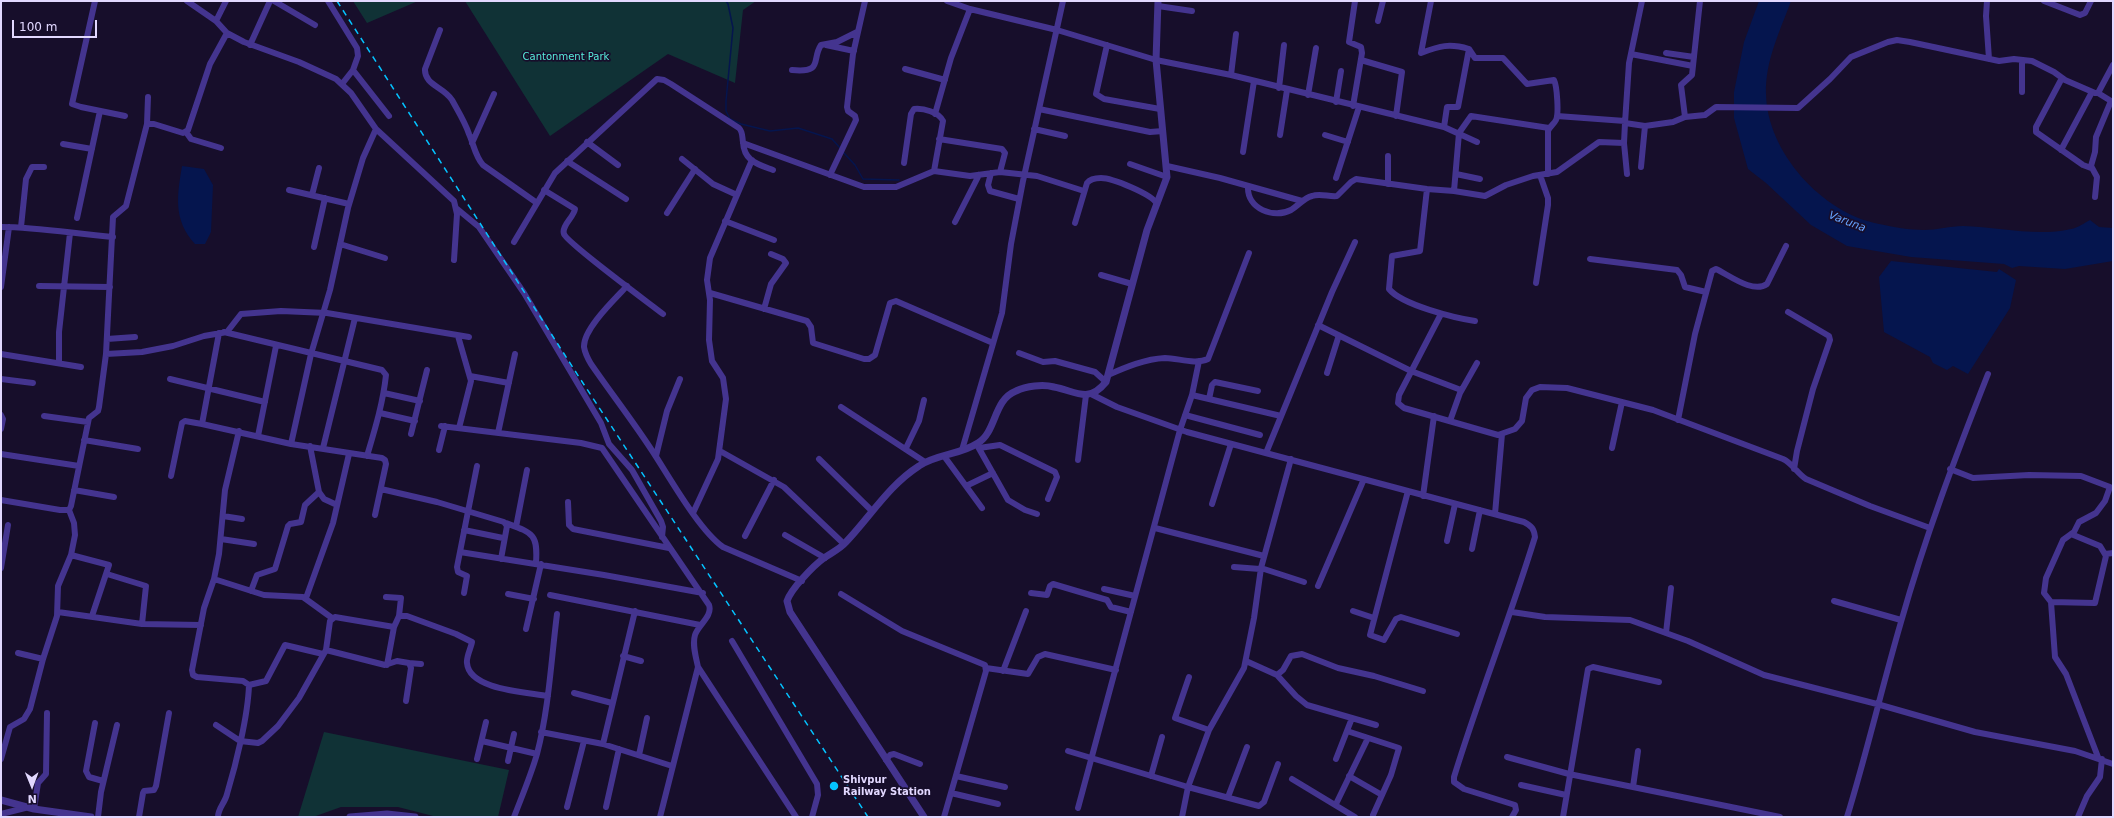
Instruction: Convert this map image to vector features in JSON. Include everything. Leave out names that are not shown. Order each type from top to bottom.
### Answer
[{"type":"street","points":[[95,1],[72,104],[74,106],[125,116]]},
{"type":"street","points":[[216,21],[226,1]]},
{"type":"street","points":[[250,45],[270,1]]},
{"type":"street","points":[[274,1],[315,25]]},
{"type":"street","points":[[328,1],[357,48],[358,56],[353,70],[342,84]]},
{"type":"street","points":[[830,175],[841,148],[856,120],[855,116],[847,109],[854,50],[865,1]]},
{"type":"street","points":[[947,1],[970,9],[1057,30],[1156,60],[1254,81],[1356,107],[1444,127],[1477,142]]},
{"type":"street","points":[[962,450],[1002,313],[1011,244],[1034,129],[1063,1]]},
{"type":"street","points":[[1336,178],[1348,142],[1356,107],[1361,47],[1349,42],[1355,1]]},
{"type":"street","points":[[1378,22],[1383,1]]},
{"type":"street","points":[[1431,1],[1421,53],[1446,45],[1469,49],[1475,58],[1502,58],[1527,84],[1554,80],[1556,86],[1557,116],[1555,122],[1548,130],[1548,174]]},
{"type":"street","points":[[1627,174],[1624,143],[1625,122],[1631,54],[1642,1]]},
{"type":"street","points":[[1685,117],[1681,85],[1683,82],[1691,78],[1700,1]]},
{"type":"street","points":[[1987,1],[1986,16],[1989,59]]},
{"type":"street","points":[[2044,1],[2080,15],[2085,13],[2091,1]]},
{"type":"street","points":[[188,2],[216,21],[227,32],[250,45],[299,62],[336,79],[342,84],[351,93],[376,129],[454,201],[456,208],[454,260]]},
{"type":"street","points":[[1107,378],[1113,350],[1147,230],[1167,177],[1156,60],[1158,4],[1192,11]]},
{"type":"street","points":[[935,114],[944,80],[970,9]]},
{"type":"street","points":[[440,30],[424,75],[428,80],[445,91],[451,98],[466,125],[478,160],[537,203]]},
{"type":"street","points":[[186,132],[188,130],[210,64],[227,32]]},
{"type":"street","points":[[792,70],[806,71],[815,65],[819,47],[823,44],[833,43],[858,32]]},
{"type":"street","points":[[1231,76],[1236,34]]},
{"type":"street","points":[[1557,116],[1625,122],[1645,126],[1673,122],[1685,117],[1705,115],[1716,107],[1792,108],[1802,105],[1851,57],[1888,42],[1897,40],[1998,61],[2022,60],[2037,63],[2062,78],[2110,101],[2096,138],[2091,168]]},
{"type":"street","points":[[823,44],[854,50]]},
{"type":"street","points":[[1107,45],[1096,94],[1104,99],[1160,109]]},
{"type":"street","points":[[1280,88],[1284,45]]},
{"type":"street","points":[[1308,95],[1316,48]]},
{"type":"street","points":[[1444,127],[1447,107],[1458,106],[1469,49]]},
{"type":"street","points":[[1666,53],[1694,58]]},
{"type":"street","points":[[1631,54],[1693,66]]},
{"type":"street","points":[[1361,60],[1402,72],[1396,116]]},
{"type":"street","points":[[2022,60],[2022,92]]},
{"type":"street","points":[[2061,150],[2095,93],[2111,76],[2113,66]]},
{"type":"street","points":[[905,69],[944,80]]},
{"type":"street","points":[[353,70],[389,116]]},
{"type":"street","points":[[1336,102],[1340,71]]},
{"type":"street","points":[[2062,78],[2035,130],[2083,165],[2091,168],[2097,177],[2095,197]]},
{"type":"street","points":[[514,242],[555,173],[566,161],[651,83],[660,79],[739,128],[741,130],[744,152],[752,160],[772,170]]},
{"type":"street","points":[[1243,152],[1254,81]]},
{"type":"street","points":[[1280,135],[1287,90]]},
{"type":"street","points":[[472,143],[494,94]]},
{"type":"street","points":[[1,758],[3,743],[10,727],[24,719],[30,709],[43,659],[58,612],[58,586],[71,555],[75,535],[74,523],[69,510],[90,415],[96,413],[99,407],[106,354],[113,217],[126,206],[147,124],[148,97]]},
{"type":"street","points":[[904,163],[912,110],[922,109],[935,114],[943,121],[934,171]]},
{"type":"street","points":[[1039,109],[1150,132],[1163,131]]},
{"type":"street","points":[[77,218],[100,111]]},
{"type":"street","points":[[1454,191],[1459,133],[1471,116],[1549,128]]},
{"type":"street","points":[[147,124],[154,124],[186,132],[191,139],[221,148]]},
{"type":"street","points":[[1641,167],[1645,126]]},
{"type":"street","points":[[291,444],[311,354],[330,290],[349,204],[363,158],[376,129]]},
{"type":"street","points":[[1034,129],[1065,136]]},
{"type":"street","points":[[1325,134],[1348,142]]},
{"type":"street","points":[[939,139],[1002,148],[1005,153],[1000,172]]},
{"type":"street","points":[[587,142],[618,165]]},
{"type":"street","points":[[1248,187],[1249,199],[1266,212],[1289,211],[1302,201],[1314,195],[1337,196],[1350,182],[1356,179],[1485,196],[1506,185],[1540,174],[1548,174],[1560,170],[1599,142],[1624,143]]},
{"type":"street","points":[[743,143],[864,187],[890,188],[934,171],[979,175],[991,172],[1000,172],[1025,173],[1056,181],[1084,191]]},
{"type":"street","points":[[63,144],[92,149]]},
{"type":"street","points":[[1388,156],[1388,184]]},
{"type":"street","points":[[682,159],[713,184],[737,195]]},
{"type":"street","points":[[694,514],[715,467],[720,451],[726,399],[723,378],[714,366],[711,355],[708,333],[710,294],[707,280],[710,258],[752,160]]},
{"type":"street","points":[[566,161],[626,199]]},
{"type":"street","points":[[1130,164],[1167,177]]},
{"type":"street","points":[[1167,166],[1220,178],[1302,201]]},
{"type":"street","points":[[22,227],[27,176],[32,167],[44,167]]},
{"type":"street","points":[[312,195],[320,168]]},
{"type":"street","points":[[667,213],[695,170]]},
{"type":"street","points":[[991,172],[988,185],[990,191],[1020,198]]},
{"type":"street","points":[[1456,174],[1480,179]]},
{"type":"street","points":[[1536,283],[1548,205],[1546,190],[1540,174]]},
{"type":"street","points":[[955,222],[979,175]]},
{"type":"street","points":[[1075,223],[1088,181],[1102,178],[1132,188],[1153,198],[1157,204]]},
{"type":"street","points":[[1427,189],[1420,251],[1392,256],[1389,289],[1397,295],[1441,314],[1475,321]]},
{"type":"street","points":[[289,190],[349,204]]},
{"type":"street","points":[[544,190],[575,209],[563,230],[564,235],[584,253],[662,314]]},
{"type":"street","points":[[314,247],[325,198]]},
{"type":"street","points":[[456,208],[479,227],[524,294],[601,423],[609,444],[632,470],[661,521],[663,527],[662,537]]},
{"type":"street","points":[[726,221],[774,240]]},
{"type":"street","points":[[1,227],[34,227],[70,233],[113,237]]},
{"type":"street","points":[[1,288],[9,227]]},
{"type":"street","points":[[59,363],[59,332],[70,233]]},
{"type":"street","points":[[1266,453],[1318,324],[1355,242]]},
{"type":"street","points":[[340,244],[385,258]]},
{"type":"street","points":[[1678,420],[1695,334],[1713,269],[1752,287],[1764,286],[1767,284],[1786,246]]},
{"type":"street","points":[[1078,460],[1089,395],[1107,378],[1128,366],[1156,359],[1204,361],[1210,356],[1249,252]]},
{"type":"street","points":[[764,309],[771,284],[786,263],[782,259],[772,254]]},
{"type":"street","points":[[1590,259],[1677,270],[1681,275],[1685,287],[1706,292]]},
{"type":"street","points":[[1101,275],[1132,284]]},
{"type":"street","points":[[39,286],[110,287]]},
{"type":"street","points":[[627,286],[602,314],[588,334],[584,347],[592,364],[694,514],[723,547],[802,581]]},
{"type":"street","points":[[710,294],[809,323],[811,340],[816,345],[869,359],[874,355],[890,303],[892,301],[903,304],[993,343]]},
{"type":"street","points":[[106,354],[150,351],[221,333],[229,330],[238,316],[245,312],[322,313],[393,323],[469,337]]},
{"type":"street","points":[[1788,312],[1828,336],[1830,340],[1813,389],[1794,469]]},
{"type":"street","points":[[1441,314],[1398,395],[1398,403],[1404,408],[1494,434],[1502,434],[1518,426],[1524,416],[1528,393],[1540,387],[1567,388],[1653,410],[1783,459],[1806,479],[1832,491],[1930,528]]},
{"type":"street","points":[[323,448],[343,361],[355,318]]},
{"type":"street","points":[[1318,324],[1411,371],[1461,390]]},
{"type":"street","points":[[221,333],[382,370],[386,375],[384,393],[380,413],[367,456]]},
{"type":"street","points":[[202,424],[208,388],[221,333]]},
{"type":"street","points":[[1327,373],[1339,335]]},
{"type":"street","points":[[458,336],[471,381],[459,428]]},
{"type":"street","points":[[107,338],[135,337]]},
{"type":"street","points":[[258,436],[276,346]]},
{"type":"street","points":[[1019,353],[1043,362],[1055,361],[1095,372],[1107,378]]},
{"type":"street","points":[[1,354],[81,367]]},
{"type":"street","points":[[498,433],[514,354]]},
{"type":"street","points":[[1078,808],[1093,758],[1180,430],[1192,395],[1199,361]]},
{"type":"street","points":[[1450,421],[1461,390],[1477,363]]},
{"type":"street","points":[[411,434],[427,370]]},
{"type":"street","points":[[1847,817],[1862,769],[1901,620],[1930,528],[1950,470],[1988,374]]},
{"type":"street","points":[[470,376],[509,383]]},
{"type":"street","points":[[1,379],[33,383]]},
{"type":"street","points":[[656,456],[667,412],[680,379]]},
{"type":"street","points":[[170,380],[265,402]]},
{"type":"street","points":[[1209,399],[1212,385],[1215,382],[1258,391]]},
{"type":"street","points":[[978,446],[987,434],[1004,400],[1015,391],[1049,386],[1078,395],[1089,395],[1180,430],[1524,522],[1534,530],[1535,538],[1512,612],[1476,706],[1454,777],[1454,782],[1464,789],[1514,805],[1516,810],[1512,817]]},
{"type":"street","points":[[384,393],[420,401]]},
{"type":"street","points":[[1192,395],[1281,416]]},
{"type":"street","points":[[906,448],[919,421],[924,400]]},
{"type":"street","points":[[1612,448],[1622,402]]},
{"type":"street","points":[[841,407],[926,462]]},
{"type":"street","points":[[380,413],[415,421]]},
{"type":"street","points":[[1185,414],[1260,435]]},
{"type":"street","points":[[1,415],[3,420],[1,429]]},
{"type":"street","points":[[44,416],[88,422]]},
{"type":"street","points":[[1423,496],[1434,416]]},
{"type":"street","points":[[171,476],[182,423],[185,421],[239,431],[291,444],[323,448],[385,460],[381,489],[375,515]]},
{"type":"street","points":[[439,450],[443,426],[602,448],[641,503],[669,548],[703,593],[711,609],[694,636],[693,644],[698,666],[796,817]]},
{"type":"street","points":[[239,431],[225,490],[221,539],[214,580],[205,602],[193,675],[204,679],[243,681],[249,685],[266,681],[285,645],[387,665],[397,661],[421,664]]},
{"type":"street","points":[[1495,514],[1502,434]]},
{"type":"street","points":[[84,440],[138,449]]},
{"type":"street","points":[[1212,504],[1232,444]]},
{"type":"street","points":[[924,817],[787,606],[788,597],[824,558],[844,544],[872,511],[909,474],[926,462],[978,446],[1000,445],[1055,472],[1057,477],[1048,499]]},
{"type":"street","points":[[310,446],[319,492],[324,499],[337,505]]},
{"type":"street","points":[[978,446],[1008,500],[1025,510],[1037,514]]},
{"type":"street","points":[[720,451],[774,480],[793,494],[844,544]]},
{"type":"street","points":[[1,454],[79,466]]},
{"type":"street","points":[[306,598],[332,523],[348,454]]},
{"type":"street","points":[[944,456],[982,508]]},
{"type":"street","points":[[819,459],[872,511]]},
{"type":"street","points":[[1182,817],[1188,787],[1209,730],[1246,661],[1261,568],[1291,459]]},
{"type":"street","points":[[464,593],[467,576],[457,571],[477,466]]},
{"type":"street","points":[[516,527],[527,470]]},
{"type":"street","points":[[1950,470],[1973,478],[2029,475],[2081,476],[2110,487],[2105,501],[2096,513],[2079,522],[2071,534],[2063,540],[2046,578],[2044,593],[2051,602],[2055,657],[2066,674],[2100,758],[2100,777],[2087,796],[2078,817]]},
{"type":"street","points":[[966,486],[993,473]]},
{"type":"street","points":[[1318,586],[1364,479]]},
{"type":"street","points":[[745,536],[774,480]]},
{"type":"street","points":[[381,489],[468,511],[506,523],[527,532],[535,539],[538,546],[539,564],[534,599],[526,629]]},
{"type":"street","points":[[74,490],[114,497]]},
{"type":"street","points":[[1408,491],[1370,635],[1381,640],[1385,639],[1396,619],[1401,617],[1458,634]]},
{"type":"street","points":[[251,591],[257,575],[275,569],[288,526],[290,524],[301,522],[305,504],[319,492]]},
{"type":"street","points":[[1,500],[60,510],[69,510]]},
{"type":"street","points":[[568,502],[569,525],[573,529],[669,548]]},
{"type":"street","points":[[1447,541],[1455,504]]},
{"type":"street","points":[[1472,549],[1480,510]]},
{"type":"street","points":[[222,516],[242,519]]},
{"type":"street","points":[[501,559],[506,523]]},
{"type":"street","points":[[1,568],[2,551],[8,525]]},
{"type":"street","points":[[1155,528],[1264,556]]},
{"type":"street","points":[[464,530],[504,538]]},
{"type":"street","points":[[2051,602],[2095,603],[2105,554],[2100,546],[2071,534]]},
{"type":"street","points":[[785,535],[824,558]]},
{"type":"street","points":[[221,539],[254,544]]},
{"type":"street","points":[[460,552],[539,564],[703,593]]},
{"type":"street","points":[[2105,554],[2113,553]]},
{"type":"street","points":[[71,555],[108,564],[110,566],[92,616]]},
{"type":"street","points":[[1234,567],[1261,568],[1304,582]]},
{"type":"street","points":[[107,574],[146,586],[142,624]]},
{"type":"street","points":[[214,580],[270,596],[301,596],[306,598],[332,618],[394,627]]},
{"type":"street","points":[[1031,593],[1047,595],[1050,586],[1054,584],[1107,600],[1111,607],[1131,612]]},
{"type":"street","points":[[1666,633],[1671,588]]},
{"type":"street","points":[[1104,589],[1135,596]]},
{"type":"street","points":[[508,594],[534,599]]},
{"type":"street","points":[[841,594],[902,630],[983,664],[986,668],[1028,674],[1038,657],[1045,654],[1116,670]]},
{"type":"street","points":[[550,595],[700,625]]},
{"type":"street","points":[[386,597],[401,598],[399,616],[394,627],[387,665]]},
{"type":"street","points":[[1834,601],[1901,620]]},
{"type":"street","points":[[603,744],[635,611]]},
{"type":"street","points":[[1353,611],[1374,618]]},
{"type":"street","points":[[58,612],[142,624],[201,625]]},
{"type":"street","points":[[1003,671],[1026,612]]},
{"type":"street","points":[[1512,612],[1545,617],[1630,620],[1666,633],[1764,675],[1878,704],[1975,732],[2075,751],[2100,758],[2113,764]]},
{"type":"street","points":[[514,817],[537,754],[542,732],[548,696],[557,614]]},
{"type":"street","points":[[399,616],[407,616],[456,634],[472,642],[466,663],[472,676],[488,686],[548,696]]},
{"type":"street","points":[[216,725],[240,741],[258,743],[274,730],[299,698],[324,652],[332,618]]},
{"type":"street","points":[[732,641],[817,784],[818,794],[812,817]]},
{"type":"street","points":[[18,653],[43,659]]},
{"type":"street","points":[[1277,675],[1283,670],[1291,656],[1298,654],[1338,668],[1374,676],[1423,691]]},
{"type":"street","points":[[623,656],[641,661]]},
{"type":"street","points":[[1246,661],[1277,675],[1296,696],[1307,705],[1376,725]]},
{"type":"street","points":[[406,701],[411,668],[409,663]]},
{"type":"street","points":[[660,817],[698,666]]},
{"type":"street","points":[[1562,817],[1588,669],[1594,667],[1659,682]]},
{"type":"street","points":[[944,817],[986,668]]},
{"type":"street","points":[[1189,677],[1175,718],[1209,730]]},
{"type":"street","points":[[218,817],[220,808],[227,795],[240,741],[249,685]]},
{"type":"street","points":[[574,693],[612,703]]},
{"type":"street","points":[[34,809],[38,783],[46,774],[47,713]]},
{"type":"street","points":[[139,817],[144,791],[154,790],[156,786],[169,713]]},
{"type":"street","points":[[639,755],[647,718]]},
{"type":"street","points":[[1336,759],[1352,718]]},
{"type":"street","points":[[477,758],[486,722]]},
{"type":"street","points":[[95,723],[86,771],[89,776],[104,781]]},
{"type":"street","points":[[98,817],[104,781],[117,725]]},
{"type":"street","points":[[1347,731],[1399,748],[1373,815]]},
{"type":"street","points":[[542,732],[603,744],[672,766]]},
{"type":"street","points":[[508,760],[514,734]]},
{"type":"street","points":[[1151,776],[1162,738]]},
{"type":"street","points":[[1336,804],[1368,738]]},
{"type":"street","points":[[482,741],[537,754]]},
{"type":"street","points":[[568,807],[584,741]]},
{"type":"street","points":[[1228,797],[1247,747]]},
{"type":"street","points":[[606,807],[620,749]]},
{"type":"street","points":[[1068,750],[1188,787],[1259,806],[1262,804],[1278,764]]},
{"type":"street","points":[[1632,787],[1638,751]]},
{"type":"street","points":[[886,760],[890,754],[894,754],[920,764]]},
{"type":"street","points":[[1507,757],[1570,774],[1780,817]]},
{"type":"street","points":[[956,776],[1005,787]]},
{"type":"street","points":[[1349,776],[1382,795]]},
{"type":"street","points":[[1292,779],[1336,804],[1355,817]]},
{"type":"street","points":[[1522,785],[1566,795]]},
{"type":"street","points":[[951,793],[998,804]]},
{"type":"street","points":[[1,800],[25,808],[91,817]]},
{"type":"street","points":[[1,814],[25,808]]},
{"type":"street","points":[[350,817],[387,814],[416,817]]},
{"type":"green space","points":[[353,1],[418,1],[367,23]]},
{"type":"green space","name":"Cantonment Park","points":[[465,1],[756,1],[743,10],[735,83],[668,54],[550,136]]},
{"type":"green space","points":[[324,732],[509,770],[498,817],[437,817],[398,807],[341,807],[313,817],[298,817]]},
{"type":"water","name":"Varuna","points":[[1759,1],[1791,1],[1774,46],[1766,82],[1769,116],[1776,137],[1787,158],[1802,177],[1818,193],[1837,207],[1858,218],[1879,224],[1929,230],[1963,226],[2044,232],[2079,227],[2090,220],[2099,227],[2113,228],[2113,261],[2065,269],[2019,266],[2012,268],[2004,264],[1911,257],[1847,246],[1811,225],[1766,183],[1748,169],[1734,118],[1734,92],[1744,42]]},
{"type":"water","points":[[182,166],[204,169],[213,185],[211,232],[205,244],[195,244],[183,226],[180,217],[178,198]]},
{"type":"water","points":[[1891,261],[1997,272],[1999,269],[2016,280],[2010,308],[1968,374],[1953,366],[1947,370],[1933,363],[1930,357],[1884,332],[1879,277]]},
{"type":"waterway","points":[[726,1],[733,28],[726,101],[726,111],[730,119],[741,124],[770,131],[798,128],[832,139],[841,149]]},
{"type":"waterway","points":[[843,152],[855,165],[863,179],[899,180]]},
{"type":"railway","points":[[337,1],[579,377],[868,817]]},
{"type":"place","name":"Shivpur Railway Station","points":[[834,786]]}]
